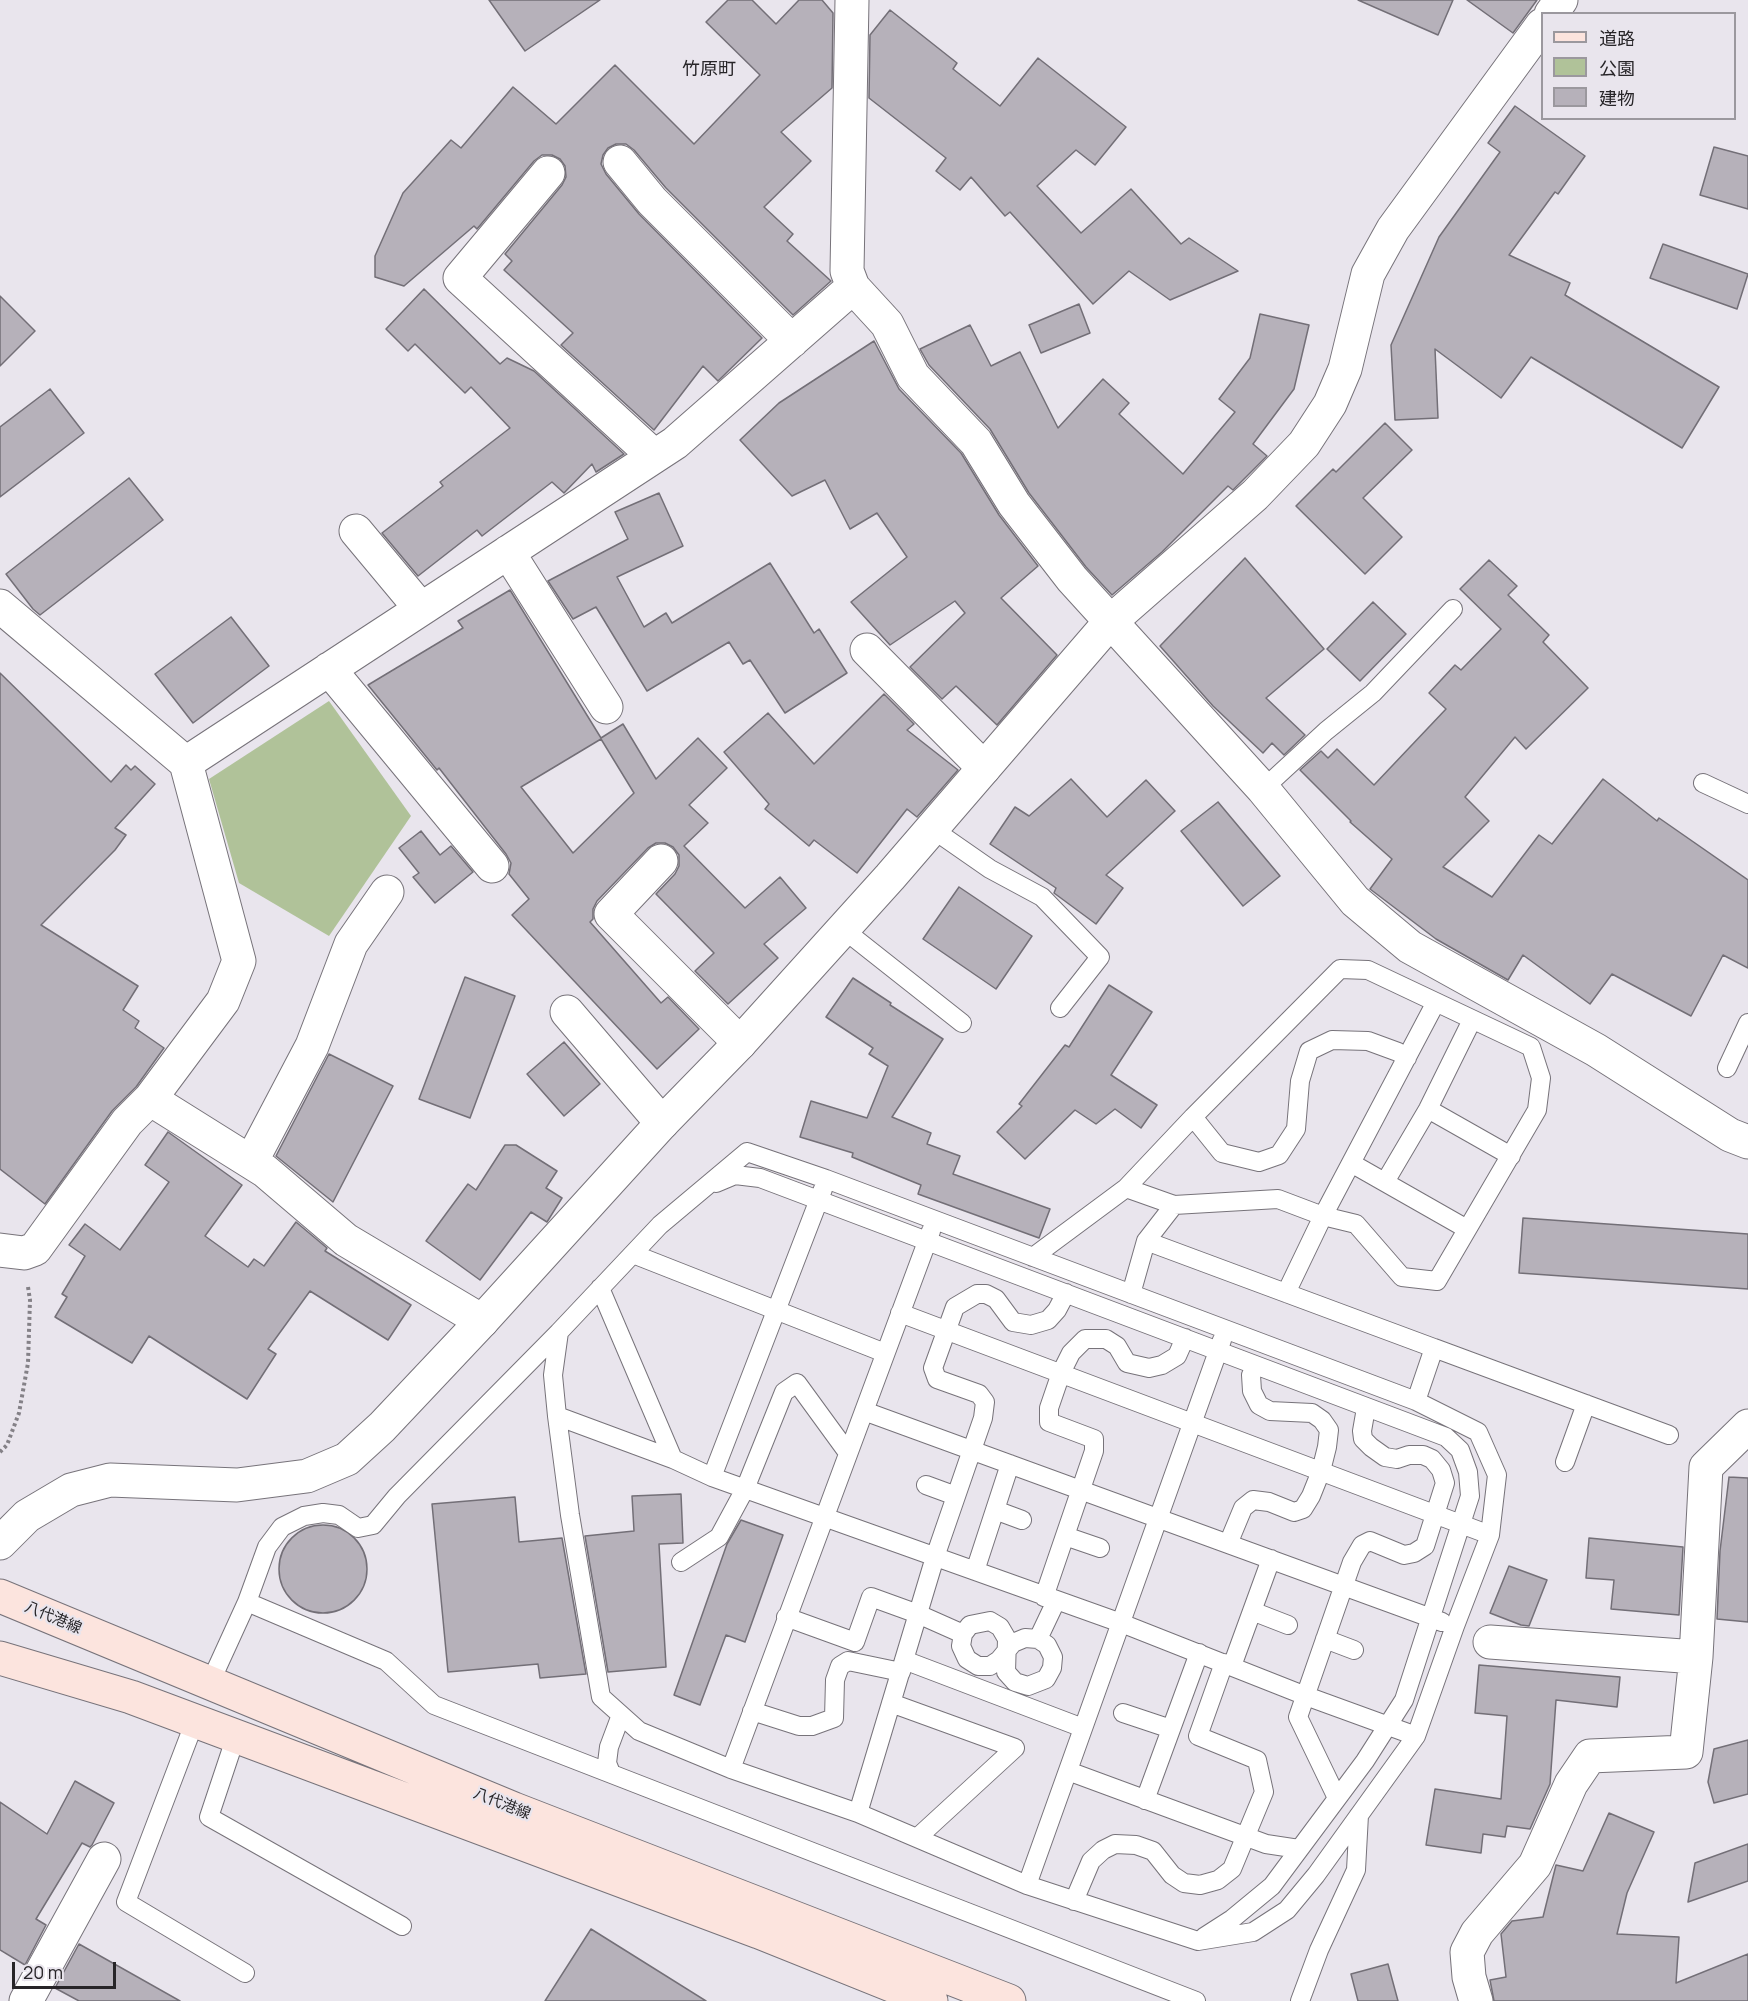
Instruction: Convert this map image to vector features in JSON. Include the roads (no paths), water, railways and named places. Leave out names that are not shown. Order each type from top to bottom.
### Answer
[{"type":"main road","name":"八代港線","points":[[0,1596],[514,1809],[1009,2001]]},
{"type":"main road","name":"八代港線","points":[[0,1658],[131,1697],[759,1932],[931,2001]]},
{"type":"street","points":[[852,0],[847,272],[853,287],[887,324],[913,376],[976,441],[1014,504],[1072,579],[1263,789],[1355,901],[1410,947],[1596,1050],[1730,1135],[1748,1142]]},
{"type":"street","points":[[0,1543],[27,1516],[71,1490],[110,1480],[237,1485],[307,1476],[347,1459],[382,1426],[482,1321],[662,1123],[740,1043],[932,828],[1110,622],[1255,495],[1304,444],[1330,404],[1345,369],[1368,274],[1393,229],[1541,26]]},
{"type":"street","points":[[620,162],[652,201],[792,341]]},
{"type":"street","points":[[531,180],[460,278],[654,456]]},
{"type":"street","points":[[186,763],[675,443],[853,287]]},
{"type":"street","points":[[356,531],[421,609]]},
{"type":"street","points":[[508,552],[606,707]]},
{"type":"street","points":[[0,606],[186,763],[239,961],[223,1001],[150,1099],[128,1122],[35,1249],[12,1252]]},
{"type":"street","points":[[867,650],[984,768]]},
{"type":"street","points":[[329,669],[492,866]]},
{"type":"street","points":[[661,861],[611,914],[740,1043]]},
{"type":"street","points":[[251,1162],[312,1046],[351,944],[387,892]]},
{"type":"street","points":[[567,1012],[662,1123]]},
{"type":"street","points":[[150,1099],[265,1171],[346,1240],[482,1321]]},
{"type":"street","points":[[1476,2001],[1468,1977],[1467,1952],[1477,1933],[1535,1865],[1571,1784],[1590,1756],[1686,1752],[1696,1656],[1706,1467],[1748,1426]]},
{"type":"street","points":[[1490,1642],[1696,1656]]},
{"type":"street","points":[[26,2001],[104,1859]]},
{"type":"lane","points":[[1263,789],[1326,731],[1373,693],[1454,609]]},
{"type":"lane","points":[[1702,783],[1748,804]]},
{"type":"lane","points":[[932,828],[990,869],[1042,897],[1100,957],[1060,1008]]},
{"type":"lane","points":[[843,929],[962,1023]]},
{"type":"lane","points":[[1032,1257],[1126,1188],[1340,969],[1368,970],[1531,1047],[1541,1078],[1537,1110],[1437,1281],[1402,1277],[1356,1224],[1323,1216],[1278,1199],[1174,1205],[1126,1188]]},
{"type":"lane","points":[[1286,1293],[1323,1216],[1436,1002]]},
{"type":"lane","points":[[1385,1182],[1428,1109],[1472,1020]]},
{"type":"lane","points":[[1727,1068],[1748,1023]]},
{"type":"lane","points":[[1193,1117],[1222,1153],[1259,1162],[1279,1155],[1296,1129],[1300,1081],[1309,1051],[1332,1040],[1368,1041],[1398,1052],[1407,1058]]},
{"type":"lane","points":[[1428,1109],[1511,1156]]},
{"type":"lane","points":[[210,1683],[247,1602],[267,1547],[282,1527],[304,1516],[323,1513],[339,1515],[358,1528],[373,1525],[412,1481],[559,1332],[660,1225],[747,1152],[826,1179],[1416,1401],[1478,1432],[1497,1475],[1490,1535],[1416,1736],[1287,1910],[1253,1932],[1198,1941],[1027,1885],[858,1813],[731,1769],[639,1731],[601,1697],[570,1515],[557,1416],[553,1376],[559,1332]]},
{"type":"lane","points":[[1351,1163],[1467,1229]]},
{"type":"lane","points":[[703,1188],[735,1174],[760,1178],[1446,1437],[1460,1450],[1468,1472],[1470,1496],[1404,1700],[1365,1761],[1272,1886],[1232,1919],[1198,1941]]},
{"type":"lane","points":[[712,1477],[826,1179]]},
{"type":"lane","points":[[1131,1294],[1146,1241],[1174,1205]]},
{"type":"lane","points":[[731,1769],[935,1220]]},
{"type":"lane","points":[[1146,1241],[1669,1435]]},
{"type":"lane","points":[[633,1254],[885,1353]]},
{"type":"lane","points":[[600,1288],[673,1459]]},
{"type":"lane","points":[[858,1813],[935,1557],[983,1418],[984,1402],[979,1394],[937,1379],[933,1368],[955,1307],[976,1294],[986,1294],[996,1299],[1013,1322],[1031,1325],[1048,1320],[1057,1310],[1066,1293]]},
{"type":"lane","points":[[900,1313],[1490,1535]]},
{"type":"lane","points":[[1027,1885],[1226,1330]]},
{"type":"lane","points":[[1038,1639],[1065,1536],[1094,1450],[1094,1438],[1049,1422],[1049,1408],[1061,1373],[1071,1353],[1084,1339],[1106,1339],[1117,1346],[1127,1364],[1149,1368],[1162,1365],[1177,1356],[1185,1338]]},
{"type":"lane","points":[[1416,1401],[1434,1348]]},
{"type":"lane","points":[[1228,1544],[1243,1508],[1253,1500],[1269,1502],[1294,1512],[1303,1509],[1321,1471],[1329,1430],[1322,1420],[1312,1413],[1270,1411],[1259,1405],[1252,1390],[1251,1375],[1256,1366]]},
{"type":"lane","points":[[681,1562],[719,1537],[745,1489],[784,1392],[797,1383],[848,1454]]},
{"type":"lane","points":[[1565,1462],[1586,1404]]},
{"type":"lane","points":[[1337,1798],[1298,1718],[1325,1639],[1352,1562],[1362,1545],[1370,1541],[1404,1555],[1414,1553],[1425,1546],[1445,1483],[1441,1470],[1432,1459],[1424,1455],[1409,1455],[1397,1459],[1385,1457],[1371,1447],[1364,1439],[1362,1431],[1366,1408]]},
{"type":"lane","points":[[864,1411],[1455,1626]]},
{"type":"lane","points":[[557,1416],[673,1459],[712,1477],[1120,1623],[1306,1696],[1416,1736]]},
{"type":"lane","points":[[975,1571],[1010,1464]]},
{"type":"lane","points":[[926,1485],[956,1496]]},
{"type":"lane","points":[[995,1510],[1022,1520]]},
{"type":"lane","points":[[1065,1536],[1100,1548]]},
{"type":"lane","points":[[1074,1901],[1091,1861],[1103,1850],[1115,1844],[1136,1845],[1153,1851],[1172,1875],[1184,1883],[1200,1885],[1218,1880],[1232,1869],[1263,1792],[1257,1760],[1198,1736],[1252,1611],[1271,1559]]},
{"type":"lane","points":[[786,1617],[855,1642],[871,1597],[963,1634]]},
{"type":"lane","points":[[247,1602],[386,1661],[434,1705],[1196,2001]]},
{"type":"lane","points":[[1252,1611],[1288,1624]]},
{"type":"lane","points":[[1006,1652],[1006,1672],[1015,1682],[1028,1686],[1046,1679],[1052,1668],[1053,1657],[1047,1646],[1038,1639],[1025,1638],[1013,1642],[1006,1652],[999,1660],[990,1666],[978,1666],[967,1659],[961,1646],[963,1634],[970,1625],[990,1621],[1000,1627],[1007,1639],[1006,1652]]},
{"type":"lane","points":[[1325,1639],[1354,1650]]},
{"type":"lane","points":[[1144,1800],[1199,1653]]},
{"type":"lane","points":[[752,1711],[799,1725],[812,1726],[834,1718],[834,1680],[840,1666],[848,1661],[902,1666],[1083,1728]]},
{"type":"lane","points":[[891,1703],[1015,1748],[917,1838]]},
{"type":"lane","points":[[1123,1713],[1171,1729]]},
{"type":"lane","points":[[611,1773],[607,1763],[609,1747],[621,1715]]},
{"type":"lane","points":[[195,1721],[126,1902],[245,1973]]},
{"type":"lane","points":[[236,1736],[209,1817],[402,1926]]},
{"type":"lane","points":[[1068,1771],[1266,1844],[1299,1849]]},
{"type":"lane","points":[[1300,2001],[1318,1950],[1356,1870],[1359,1815]]},
{"type":"district","name":"竹原町","points":[[709,70]]}]
